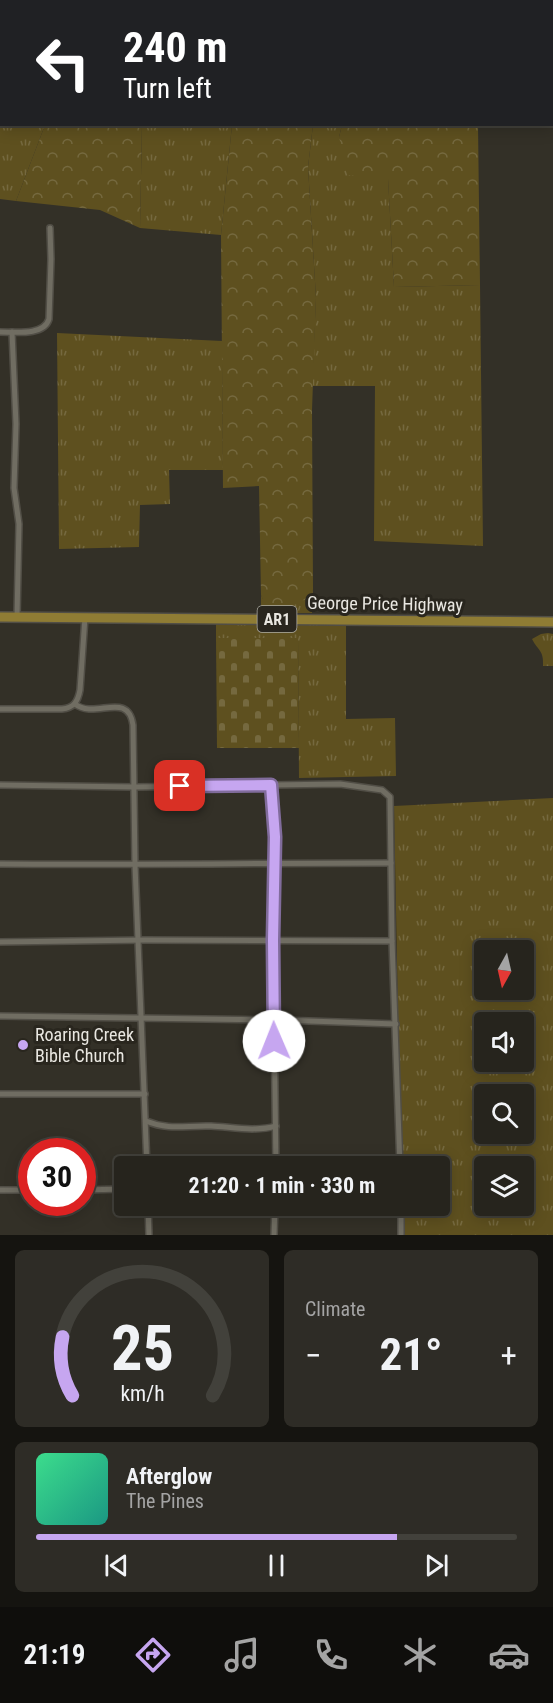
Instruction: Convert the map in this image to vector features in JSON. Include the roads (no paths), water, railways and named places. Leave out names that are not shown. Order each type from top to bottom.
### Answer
[{"type":"highway","name":"George Price Highway","points":[[0,617],[553,622]]},
{"type":"street","points":[[0,332],[41,330],[47,325],[51,228]]},
{"type":"street","points":[[12,332],[16,424],[15,488],[20,524],[16,617]]},
{"type":"street","points":[[0,708],[62,709],[75,704],[80,690],[85,618]]},
{"type":"street","points":[[75,704],[89,710],[119,707],[128,710],[133,725],[135,865],[147,1156]]},
{"type":"street","points":[[0,785],[135,787],[340,784],[382,790],[390,797],[392,941],[400,1156]]},
{"type":"street","points":[[271,785],[275,837],[273,1020],[276,1156]]},
{"type":"street","points":[[0,864],[391,863]]},
{"type":"street","points":[[0,942],[392,941]]},
{"type":"street","points":[[0,1016],[396,1024]]},
{"type":"street","points":[[0,1094],[145,1094]]},
{"type":"street","points":[[146,1120],[174,1128],[210,1126],[268,1129],[276,1126]]},
{"type":"street","points":[[0,1190],[18,1190]]},
{"type":"street","points":[[96,1190],[114,1190]]},
{"type":"street","points":[[148,1216],[149,1235]]},
{"type":"street","points":[[274,1235],[275,1216]]},
{"type":"street","points":[[401,1216],[401,1235]]},
{"type":"place","name":"Roaring Creek Bible Church","points":[[23,1045]]}]
